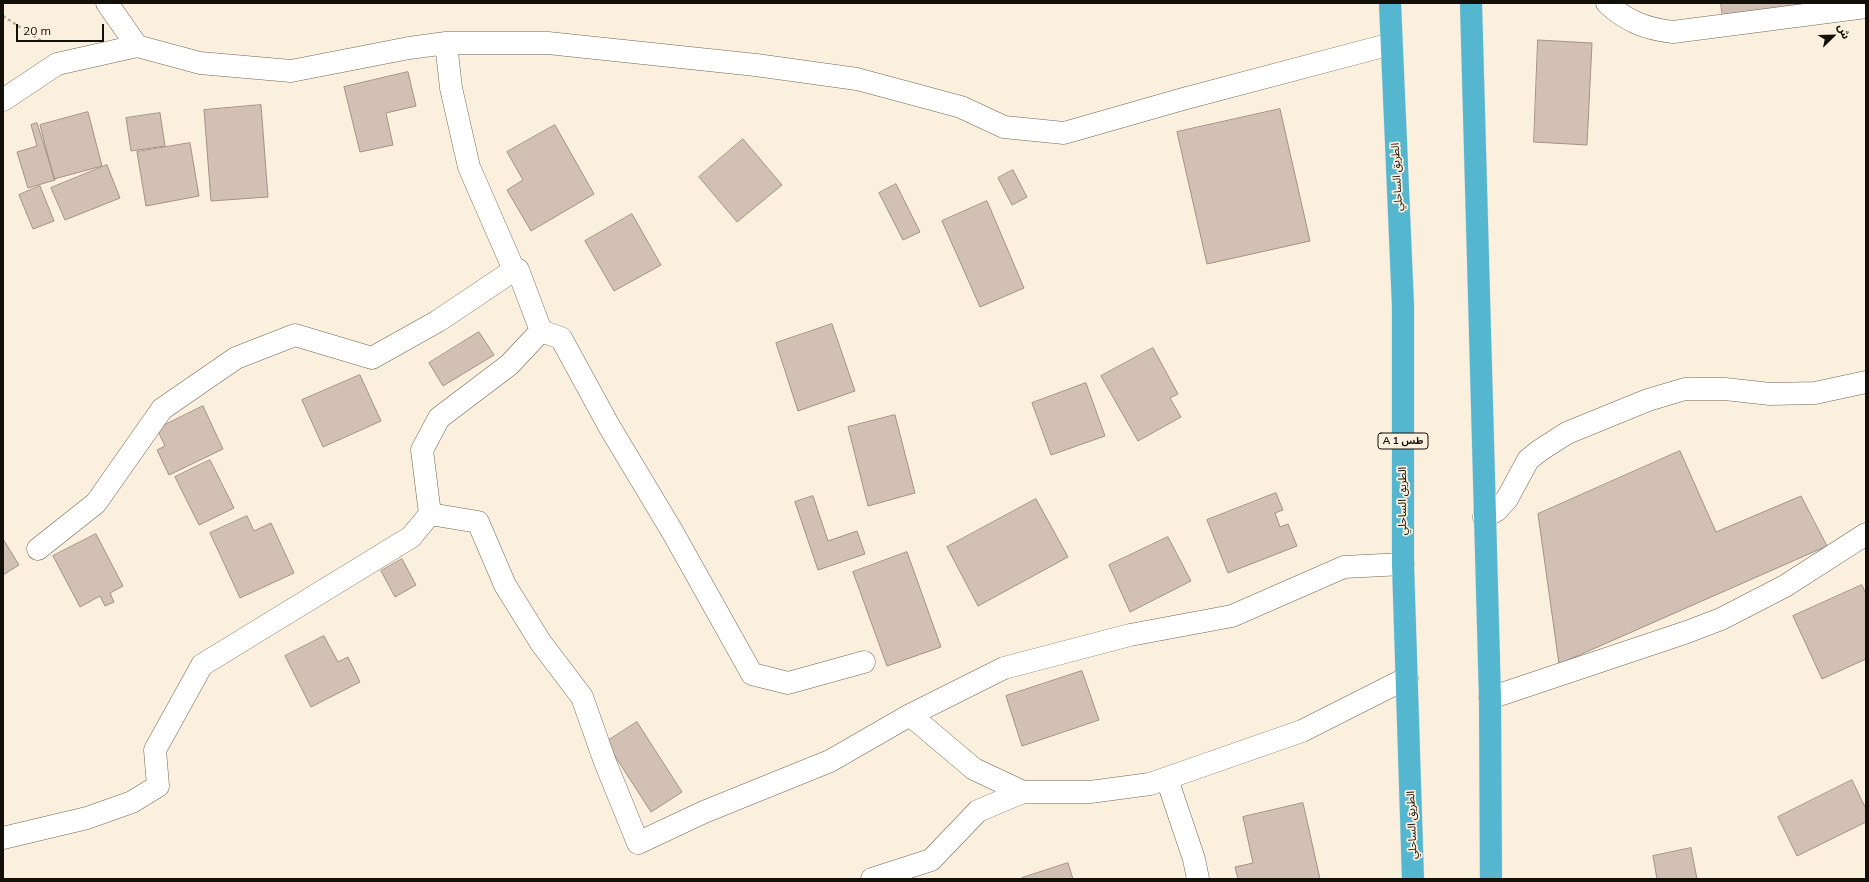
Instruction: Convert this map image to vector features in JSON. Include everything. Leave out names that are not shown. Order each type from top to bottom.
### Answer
[{"type":"highway","name":"الطريق الساحلي","points":[[1390,3],[1403,306],[1404,564],[1413,879]]},
{"type":"highway","points":[[1471,3],[1490,698],[1490,879]]},
{"type":"street","points":[[107,3],[137,46]]},
{"type":"street","points":[[1607,3],[1618,13],[1635,23],[1653,30],[1673,32],[1866,7]]},
{"type":"street","points":[[446,43],[451,88],[469,167],[514,270],[518,270],[540,331]]},
{"type":"street","points":[[3,100],[58,64],[137,46],[200,63],[291,72],[409,48],[446,43],[548,43],[756,65],[858,79],[961,107],[1004,127],[1064,133],[1183,99],[1391,44]]},
{"type":"street","points":[[38,549],[96,503],[162,409],[236,358],[295,335],[372,358],[438,321],[514,270]]},
{"type":"street","points":[[3,838],[88,818],[132,802],[158,786],[155,750],[202,665],[411,537],[430,514],[422,450],[439,418],[509,365],[540,331]]},
{"type":"street","points":[[540,331],[561,338],[608,426],[672,531],[752,674],[788,683],[864,662]]},
{"type":"street","points":[[1484,518],[1497,510],[1507,499],[1528,460],[1539,450],[1567,433],[1648,400],[1685,389],[1725,389],[1770,394],[1815,393],[1866,382]]},
{"type":"street","points":[[430,514],[478,522],[506,585],[541,643],[582,697],[605,762],[638,843],[704,812],[830,761],[910,715],[1004,668],[1130,635],[1232,616],[1344,567],[1404,564]]},
{"type":"street","points":[[1490,698],[1687,632],[1721,619],[1785,586],[1866,534]]},
{"type":"street","points":[[872,879],[931,860],[978,811],[1023,792],[1090,792],[1150,784],[1167,779],[1302,731],[1407,678]]},
{"type":"street","points":[[910,715],[974,769],[1023,792]]},
{"type":"street","points":[[1167,779],[1194,859],[1198,879]]},
{"type":"path","points":[[3,16],[71,61]]},
{"type":"building","points":[[1721,3],[1803,3],[1803,7],[1723,19]]},
{"type":"building","points":[[1538,40],[1592,43],[1587,145],[1534,142]]},
{"type":"building","points":[[408,72],[416,106],[386,113],[393,145],[360,152],[344,87]]},
{"type":"building","points":[[261,105],[268,197],[211,201],[204,110]]},
{"type":"building","points":[[1280,109],[1310,241],[1207,264],[1177,132]]},
{"type":"building","points":[[88,112],[102,166],[54,179],[40,125]]},
{"type":"building","points":[[160,113],[165,146],[131,151],[126,118]]},
{"type":"building","points":[[37,123],[55,180],[28,188],[17,152],[37,146],[31,125]]},
{"type":"building","points":[[555,125],[594,194],[531,231],[507,190],[523,180],[507,152]]},
{"type":"building","points":[[743,139],[782,185],[737,222],[699,177]]},
{"type":"building","points":[[190,143],[199,196],[146,206],[137,152]]},
{"type":"building","points":[[107,165],[120,198],[65,220],[51,188]]},
{"type":"building","points":[[1013,170],[1027,197],[1012,205],[998,178]]},
{"type":"building","points":[[896,184],[920,232],[903,240],[879,193]]},
{"type":"building","points":[[40,186],[54,221],[33,229],[19,195]]},
{"type":"building","points":[[987,201],[1024,288],[980,307],[942,221]]},
{"type":"building","points":[[632,214],[661,265],[614,291],[585,241]]},
{"type":"building","points":[[832,324],[855,391],[798,411],[776,343]]},
{"type":"building","points":[[479,332],[494,355],[443,386],[429,363]]},
{"type":"building","points":[[1153,348],[1178,394],[1170,398],[1181,417],[1138,441],[1101,376]]},
{"type":"building","points":[[360,375],[381,421],[323,447],[302,400]]},
{"type":"building","points":[[1086,383],[1105,436],[1051,455],[1032,403]]},
{"type":"building","points":[[203,406],[223,449],[169,475],[157,450],[165,446],[157,429]]},
{"type":"building","points":[[895,415],[915,493],[868,506],[848,427]]},
{"type":"building","points":[[1680,451],[1716,532],[1801,496],[1827,546],[1559,664],[1538,514]]},
{"type":"building","points":[[210,460],[234,508],[199,525],[175,477]]},
{"type":"building","points":[[1276,493],[1283,510],[1275,513],[1280,527],[1288,524],[1297,546],[1228,573],[1207,520]]},
{"type":"building","points":[[813,496],[828,541],[857,531],[865,554],[818,570],[795,502]]},
{"type":"building","points":[[1036,499],[1068,557],[978,606],[947,547]]},
{"type":"building","points":[[247,516],[254,531],[271,523],[294,573],[240,598],[210,533]]},
{"type":"building","points":[[96,534],[123,586],[110,593],[114,602],[105,606],[100,596],[80,607],[53,556]]},
{"type":"building","points":[[1168,537],[1191,581],[1130,612],[1109,565]]},
{"type":"building","points":[[3,539],[19,565],[3,575]]},
{"type":"building","points":[[907,552],[941,647],[887,666],[853,572]]},
{"type":"building","points":[[402,559],[416,585],[395,597],[381,571]]},
{"type":"building","points":[[1862,585],[1866,594],[1866,659],[1822,679],[1793,616]]},
{"type":"building","points":[[324,636],[338,662],[348,657],[360,682],[311,707],[285,656]]},
{"type":"building","points":[[1082,671],[1099,720],[1022,746],[1006,696]]},
{"type":"building","points":[[637,722],[682,792],[651,812],[606,742]]},
{"type":"building","points":[[1852,780],[1866,809],[1866,822],[1797,856],[1778,817]]},
{"type":"building","points":[[1303,803],[1320,879],[1238,879],[1235,867],[1253,863],[1243,817]]},
{"type":"building","points":[[1691,848],[1697,879],[1657,879],[1653,856]]},
{"type":"building","points":[[1068,863],[1073,879],[1022,879],[1022,878]]}]
